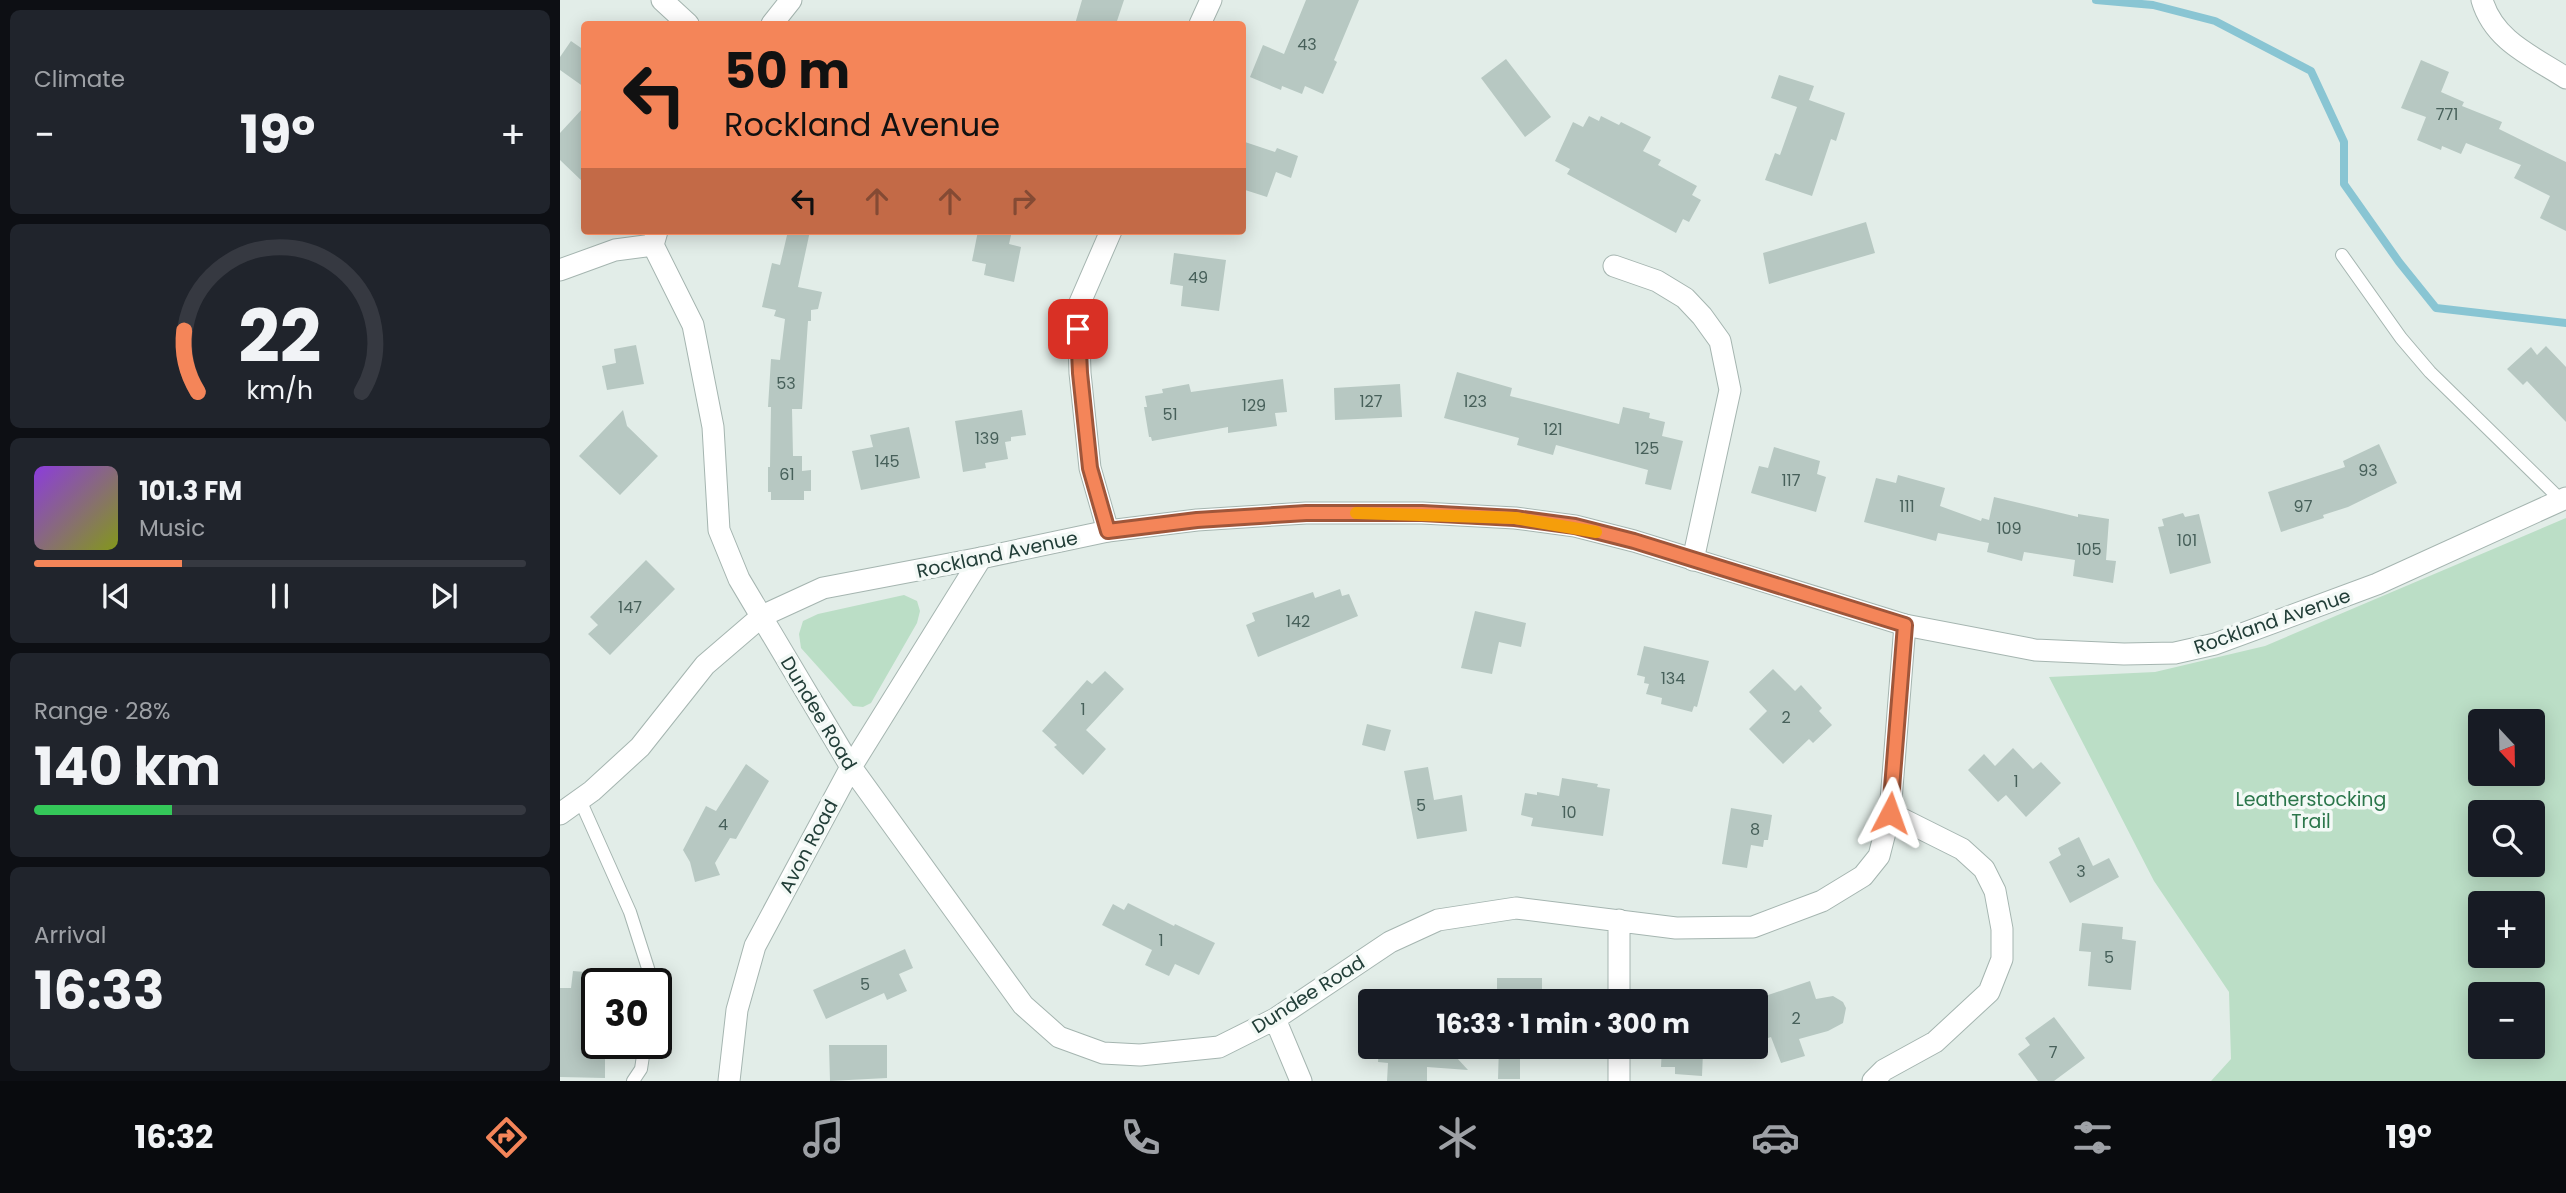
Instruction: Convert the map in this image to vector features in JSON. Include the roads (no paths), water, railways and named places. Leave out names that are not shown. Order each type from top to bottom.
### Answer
[{"type":"street","points":[[662,0],[685,21]]},
{"type":"street","points":[[774,21],[791,0]]},
{"type":"street","points":[[1201,21],[1211,0]]},
{"type":"street","points":[[2482,0],[2487,16],[2503,37],[2566,78]]},
{"type":"street","points":[[1108,531],[1090,468],[1080,373],[1078,307],[1109,235]]},
{"type":"street","points":[[560,270],[655,238]]},
{"type":"street","name":"Dundee Road","points":[[655,238],[693,326],[713,427],[719,530],[739,579],[851,767],[1023,1005],[1059,1037],[1103,1053],[1140,1055],[1219,1047],[1275,1019],[1390,942],[1438,920],[1516,908],[1676,928],[1753,928],[1810,905],[1863,876],[1879,856],[1890,813],[1905,625]]},
{"type":"street","points":[[1614,266],[1657,281],[1685,298],[1720,341],[1730,390],[1693,560]]},
{"type":"street","name":"Rockland Avenue","points":[[560,814],[580,800],[640,747],[705,665],[762,616],[823,588],[1108,531],[1197,520],[1306,513],[1515,518],[1575,526],[1634,541],[1905,625],[2035,650],[2175,653],[2215,644],[2377,584],[2563,499]]},
{"type":"street","name":"Avon Road","points":[[729,1081],[737,1010],[755,946],[851,767],[981,558]]},
{"type":"street","points":[[1873,1081],[1884,1070],[1935,1042],[1989,992],[2002,960],[2002,929],[1995,891],[1984,869],[1962,849],[1890,813]]},
{"type":"street","points":[[1619,920],[1619,989]]},
{"type":"street","points":[[1275,1019],[1301,1081]]},
{"type":"street","points":[[1619,1059],[1619,1081]]},
{"type":"lane","points":[[2342,255],[2401,338],[2430,372],[2563,499]]},
{"type":"lane","points":[[580,800],[630,912],[648,968]]},
{"type":"lane","points":[[633,1081],[641,1069],[643,1059]]},
{"type":"waterway","points":[[2096,0],[2153,5],[2215,21],[2311,71],[2344,142],[2344,184],[2399,262],[2436,308],[2566,323]]},
{"type":"park label","name":"Leatherstocking Trail","points":[[2311,810]]}]
